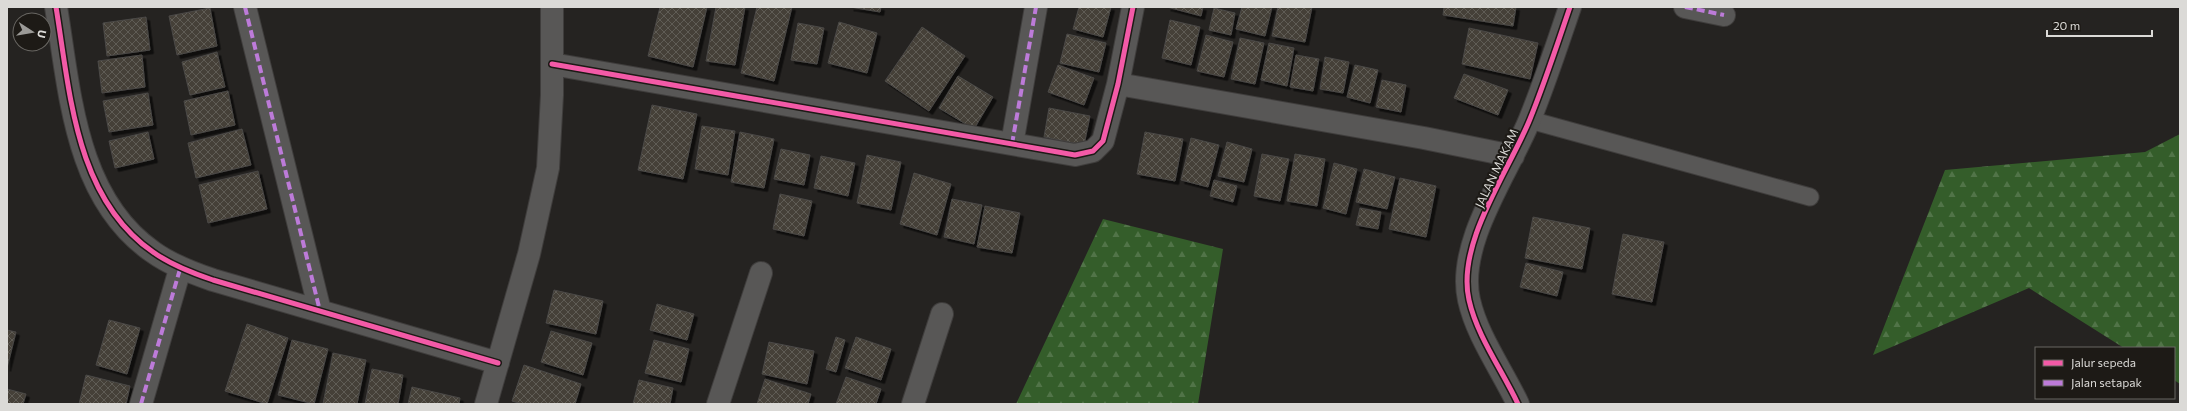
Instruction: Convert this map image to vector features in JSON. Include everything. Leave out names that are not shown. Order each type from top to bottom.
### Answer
[{"type":"street","points":[[56,7],[79,139],[92,173],[108,203],[132,236],[153,253],[180,268],[213,280],[498,363]]},
{"type":"street","points":[[245,7],[320,311]]},
{"type":"street","points":[[486,404],[529,254],[543,197],[551,135],[552,7]]},
{"type":"street","points":[[1012,144],[1036,7]]},
{"type":"street","points":[[552,64],[1075,155],[1093,151],[1103,141],[1118,84],[1133,7]]},
{"type":"street","name":"JALAN MAKAM","points":[[1518,404],[1481,332],[1469,300],[1466,272],[1472,245],[1530,120],[1550,68],[1570,7]]},
{"type":"street","points":[[1685,7],[1724,15]]},
{"type":"street","points":[[1118,84],[1424,138],[1513,156]]},
{"type":"street","points":[[141,404],[180,268]]},
{"type":"street","points":[[718,404],[761,273]]},
{"type":"street","points":[[914,404],[942,314]]},
{"type":"lane","points":[[1530,120],[1810,197]]},
{"type":"green space","points":[[2180,134],[2180,384],[2175,381],[2175,347],[2122,347],[2029,288],[1873,355],[1945,170],[2145,152]]},
{"type":"green space","points":[[1103,219],[1223,249],[1198,404],[1016,404]]},
{"type":"building","points":[[660,7],[707,7],[693,67],[648,56]]},
{"type":"building","points":[[716,7],[745,7],[735,65],[706,61]]},
{"type":"building","points":[[757,7],[792,7],[774,81],[741,73]]},
{"type":"building","points":[[850,7],[881,7],[880,12]]},
{"type":"building","points":[[1079,7],[1111,7],[1103,37],[1073,29]]},
{"type":"building","points":[[1167,7],[1203,7],[1201,16]]},
{"type":"building","points":[[1242,7],[1272,7],[1265,36],[1236,29]]},
{"type":"building","points":[[1278,7],[1312,7],[1305,42],[1272,36]]},
{"type":"building","points":[[1444,7],[1516,7],[1513,26],[1443,15]]},
{"type":"building","points":[[210,8],[217,46],[177,55],[169,16]]},
{"type":"building","points":[[1214,8],[1235,13],[1231,35],[1209,30]]},
{"type":"building","points":[[146,17],[150,50],[107,56],[103,23]]},
{"type":"building","points":[[1170,20],[1200,27],[1191,65],[1162,58]]},
{"type":"building","points":[[839,22],[877,33],[867,73],[828,63]]},
{"type":"building","points":[[798,23],[824,28],[817,64],[791,60]]},
{"type":"building","points":[[922,27],[965,56],[929,111],[885,81]]},
{"type":"building","points":[[1469,28],[1538,43],[1530,79],[1462,64]]},
{"type":"building","points":[[1067,34],[1106,43],[1099,72],[1060,63]]},
{"type":"building","points":[[1206,35],[1233,42],[1224,77],[1197,71]]},
{"type":"building","points":[[1240,38],[1264,43],[1255,84],[1231,79]]},
{"type":"building","points":[[1269,43],[1294,48],[1287,86],[1261,80]]},
{"type":"building","points":[[217,52],[225,87],[190,95],[182,62]]},
{"type":"building","points":[[142,55],[145,87],[102,93],[98,61]]},
{"type":"building","points":[[1296,55],[1319,59],[1313,91],[1290,87]]},
{"type":"building","points":[[1325,57],[1349,62],[1343,93],[1320,89]]},
{"type":"building","points":[[1058,65],[1094,78],[1084,105],[1048,92]]},
{"type":"building","points":[[1355,65],[1378,70],[1370,103],[1347,97]]},
{"type":"building","points":[[1464,74],[1508,90],[1498,115],[1454,98]]},
{"type":"building","points":[[958,76],[993,97],[974,129],[939,108]]},
{"type":"building","points":[[1382,80],[1406,85],[1401,112],[1376,107]]},
{"type":"building","points":[[228,91],[235,125],[191,135],[184,101]]},
{"type":"building","points":[[148,93],[153,125],[109,132],[103,101]]},
{"type":"building","points":[[652,105],[697,114],[683,179],[638,170]]},
{"type":"building","points":[[1049,108],[1090,116],[1084,145],[1044,137]]},
{"type":"building","points":[[702,126],[735,131],[728,175],[695,169]]},
{"type":"building","points":[[242,129],[251,165],[196,178],[188,143]]},
{"type":"building","points":[[148,132],[154,159],[115,168],[109,141]]},
{"type":"building","points":[[740,132],[774,139],[764,188],[731,182]]},
{"type":"building","points":[[1145,132],[1183,139],[1175,181],[1137,174]]},
{"type":"building","points":[[1191,138],[1219,145],[1208,187],[1181,180]]},
{"type":"building","points":[[1227,142],[1252,149],[1244,182],[1218,176]]},
{"type":"building","points":[[781,149],[810,155],[804,185],[774,179]]},
{"type":"building","points":[[1262,154],[1289,159],[1280,201],[1254,196]]},
{"type":"building","points":[[1295,154],[1325,159],[1317,206],[1287,201]]},
{"type":"building","points":[[867,155],[901,162],[891,210],[857,203]]},
{"type":"building","points":[[821,156],[855,163],[848,196],[814,188]]},
{"type":"building","points":[[1334,163],[1357,169],[1346,214],[1323,208]]},
{"type":"building","points":[[1364,169],[1395,177],[1387,209],[1356,202]]},
{"type":"building","points":[[258,171],[267,209],[208,223],[199,185]]},
{"type":"building","points":[[914,173],[951,184],[937,235],[900,224]]},
{"type":"building","points":[[1400,178],[1436,186],[1426,237],[1389,229]]},
{"type":"building","points":[[1214,180],[1237,186],[1233,202],[1210,196]]},
{"type":"building","points":[[780,194],[812,201],[804,236],[773,229]]},
{"type":"building","points":[[952,199],[982,205],[974,244],[944,237]]},
{"type":"building","points":[[985,206],[1020,213],[1012,253],[977,247]]},
{"type":"building","points":[[1360,208],[1381,212],[1378,229],[1356,225]]},
{"type":"building","points":[[1533,217],[1590,228],[1582,269],[1525,258]]},
{"type":"building","points":[[1623,234],[1664,242],[1652,302],[1612,294]]},
{"type":"building","points":[[1526,263],[1563,272],[1557,296],[1520,287]]},
{"type":"building","points":[[554,290],[603,301],[596,334],[546,323]]},
{"type":"building","points":[[657,304],[694,314],[687,340],[650,330]]},
{"type":"building","points":[[109,320],[140,328],[127,374],[96,365]]},
{"type":"building","points":[[247,324],[288,338],[267,404],[225,391]]},
{"type":"building","points":[[7,330],[16,332],[7,368]]},
{"type":"building","points":[[551,331],[592,343],[583,375],[541,362]]},
{"type":"building","points":[[836,337],[845,340],[836,372],[826,369]]},
{"type":"building","points":[[856,337],[891,349],[881,380],[845,368]]},
{"type":"building","points":[[292,340],[328,349],[314,404],[278,395]]},
{"type":"building","points":[[654,340],[689,349],[681,382],[645,373]]},
{"type":"building","points":[[769,342],[814,351],[807,384],[762,374]]},
{"type":"building","points":[[333,353],[366,360],[357,404],[323,404]]},
{"type":"building","points":[[524,365],[581,384],[575,404],[522,404],[512,401]]},
{"type":"building","points":[[372,369],[403,375],[398,404],[365,404]]},
{"type":"building","points":[[86,375],[130,386],[126,404],[79,404]]},
{"type":"building","points":[[846,377],[881,389],[876,404],[836,404]]},
{"type":"building","points":[[765,379],[811,394],[808,404],[757,404]]},
{"type":"building","points":[[639,380],[673,388],[670,404],[633,404]]},
{"type":"building","points":[[412,387],[460,398],[459,404],[408,404]]},
{"type":"building","points":[[7,389],[26,394],[23,404],[7,404]]},
{"type":"marked path","points":[[245,7],[320,311]]},
{"type":"marked path","points":[[1012,144],[1036,7]]},
{"type":"marked path","points":[[1685,7],[1724,15]]},
{"type":"marked path","points":[[141,404],[180,269]]},
{"type":"cycle path","points":[[56,7],[72,108],[80,141],[92,173],[107,203],[127,229],[153,252],[167,261],[213,280],[498,363]]},
{"type":"cycle path","points":[[552,64],[1075,155],[1093,151],[1103,141],[1118,84],[1133,7]]},
{"type":"cycle path","points":[[1518,404],[1490,353],[1473,313],[1469,300],[1467,278],[1470,255],[1477,231],[1487,208],[1530,119],[1570,7]]}]
